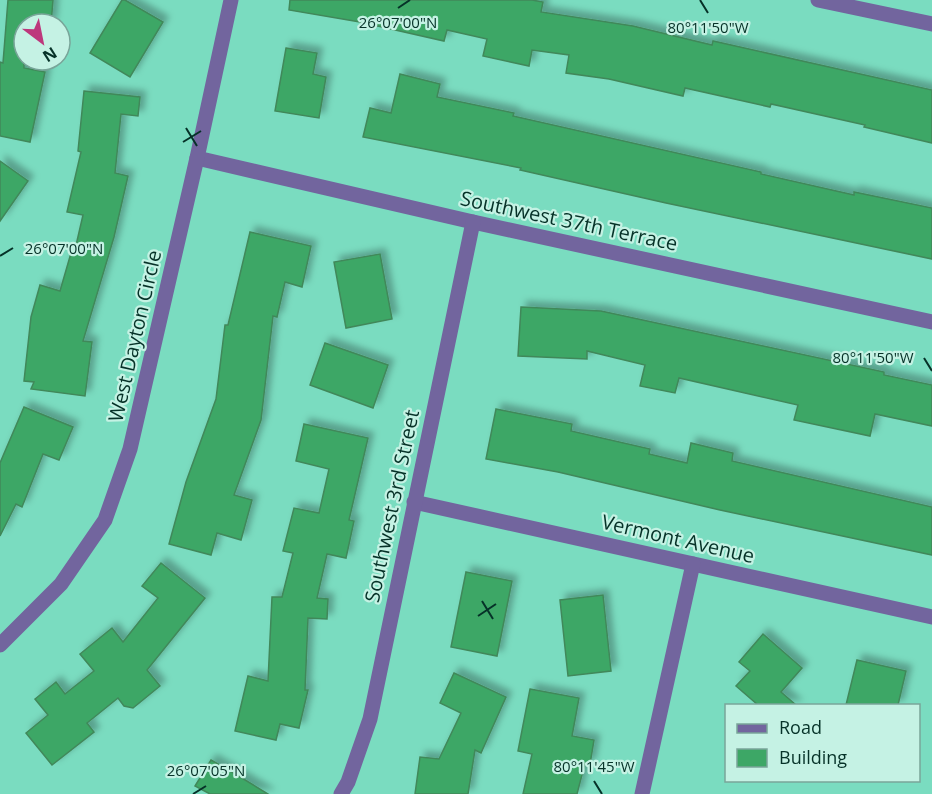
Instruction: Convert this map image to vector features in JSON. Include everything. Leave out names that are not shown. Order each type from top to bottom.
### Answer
[{"type":"street","name":"West Dayton Circle","points":[[0,645],[60,584],[105,520],[130,449],[231,0]]},
{"type":"street","points":[[818,0],[932,24]]},
{"type":"street","name":"Southwest 37th Terrace","points":[[197,158],[473,222],[932,322]]},
{"type":"street","name":"Southwest 3rd Street","points":[[341,794],[348,782],[370,719],[473,222]]},
{"type":"street","name":"Vermont Avenue","points":[[414,502],[932,617]]},
{"type":"street","points":[[642,794],[693,564]]},
{"type":"building","points":[[8,0],[53,0],[52,12],[12,12],[12,72],[45,72],[30,142],[0,136],[0,62],[3,63]]},
{"type":"building","points":[[122,0],[163,22],[130,77],[90,53]]},
{"type":"building","points":[[290,0],[532,0],[543,2],[541,12],[633,26],[712,45],[713,41],[932,90],[932,143],[771,104],[770,107],[685,88],[683,96],[609,79],[566,73],[569,55],[532,50],[529,66],[483,56],[487,39],[447,30],[444,41],[360,22],[289,10]]},
{"type":"building","points":[[286,48],[317,53],[313,74],[326,77],[319,118],[275,111]]},
{"type":"building","points":[[400,74],[440,84],[437,97],[514,113],[513,116],[854,195],[854,192],[932,208],[932,259],[666,203],[520,170],[521,168],[363,137],[370,108],[391,113]]},
{"type":"building","points":[[84,91],[140,97],[138,116],[121,114],[115,173],[128,176],[114,237],[83,341],[92,342],[85,396],[31,389],[34,382],[24,381],[31,317],[40,285],[60,291],[71,253],[74,254],[83,215],[67,212],[81,152],[78,151]]},
{"type":"building","points":[[0,161],[28,181],[0,221]]},
{"type":"building","points":[[250,232],[311,246],[302,287],[285,282],[277,317],[273,316],[261,420],[234,495],[252,500],[241,540],[217,533],[211,555],[169,544],[186,482],[216,399],[225,325],[228,325]]},
{"type":"building","points":[[380,254],[392,319],[346,328],[334,262]]},
{"type":"building","points":[[521,307],[601,311],[884,372],[884,375],[932,385],[932,426],[875,414],[870,436],[794,420],[798,405],[679,378],[675,393],[640,386],[645,365],[587,351],[587,359],[518,356]]},
{"type":"building","points":[[325,343],[388,365],[373,408],[310,385]]},
{"type":"building","points":[[24,407],[73,427],[59,460],[43,454],[22,507],[16,504],[0,536],[0,463]]},
{"type":"building","points":[[496,409],[572,424],[571,431],[650,449],[649,454],[687,463],[691,443],[733,453],[732,461],[932,507],[932,555],[720,510],[558,472],[486,459]]},
{"type":"building","points":[[304,424],[368,438],[349,520],[354,521],[346,558],[327,554],[317,598],[328,599],[327,619],[308,618],[305,690],[308,690],[299,728],[280,724],[276,740],[235,731],[248,676],[268,681],[272,597],[282,597],[293,553],[283,551],[294,508],[319,513],[329,469],[296,461]]},
{"type":"building","points":[[161,563],[205,598],[147,670],[160,686],[133,708],[124,706],[118,698],[87,723],[94,732],[52,765],[26,733],[48,715],[35,699],[56,682],[65,694],[94,671],[80,654],[112,628],[123,642],[158,598],[142,586]]},
{"type":"building","points":[[466,572],[512,581],[497,656],[451,647]]},
{"type":"building","points":[[603,595],[611,671],[568,676],[560,600]]},
{"type":"building","points":[[763,634],[802,668],[781,692],[795,704],[757,704],[736,686],[750,671],[739,662]]},
{"type":"building","points":[[857,660],[906,671],[898,704],[846,704]]},
{"type":"building","points":[[454,673],[506,697],[481,753],[475,750],[468,794],[415,794],[420,757],[439,759],[461,713],[440,703]]},
{"type":"building","points":[[530,689],[579,698],[572,736],[594,740],[590,764],[585,763],[577,794],[523,794],[532,754],[518,751]]},
{"type":"building","points":[[211,760],[268,794],[210,794],[195,786]]}]
